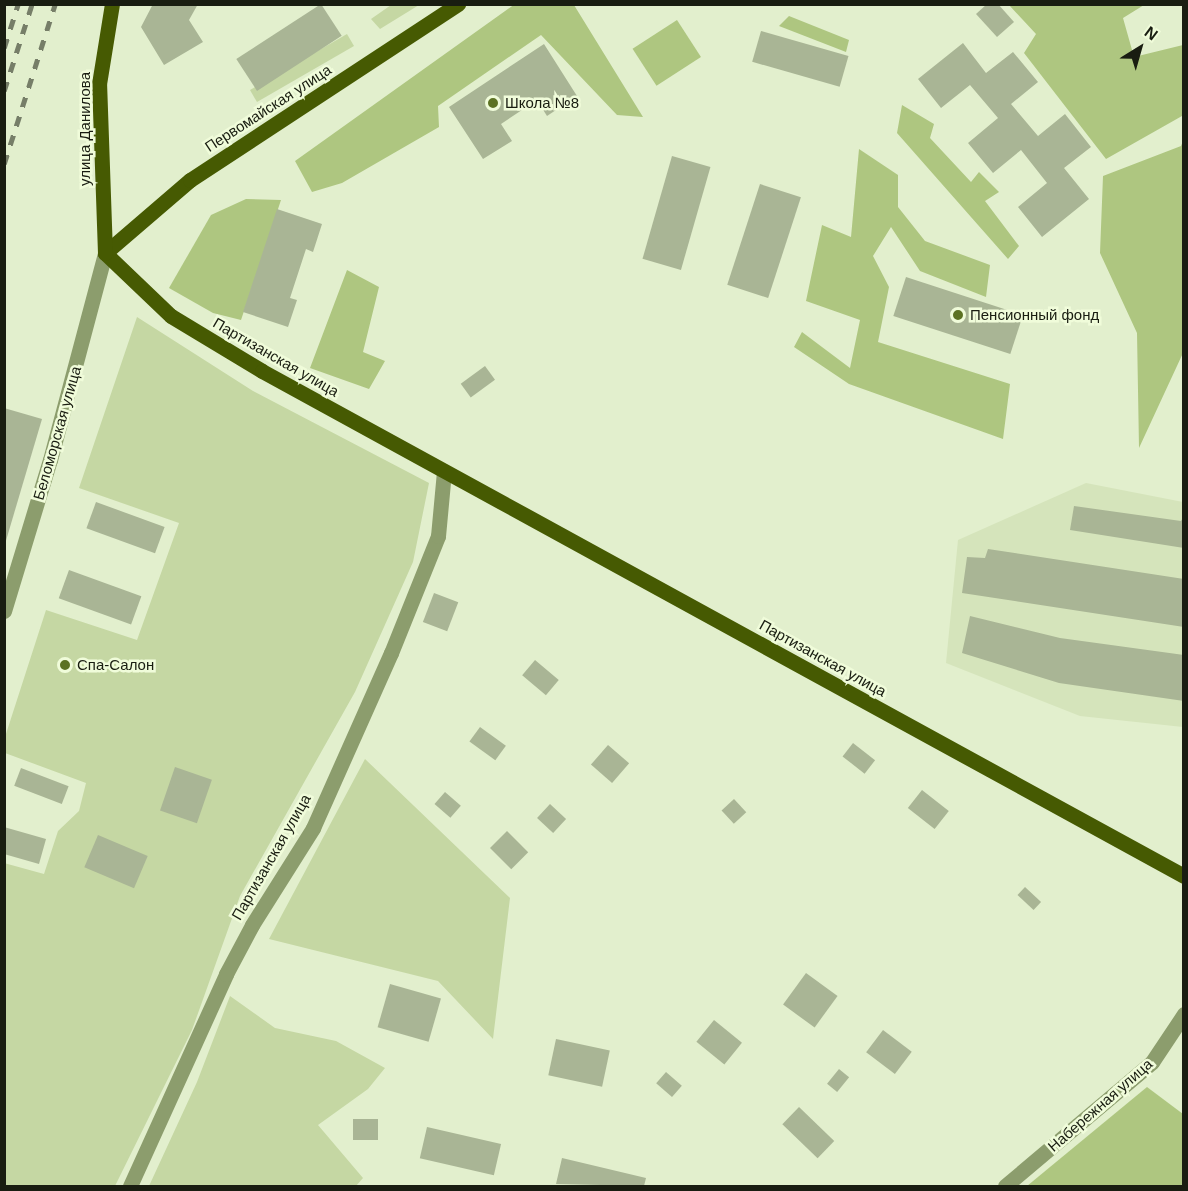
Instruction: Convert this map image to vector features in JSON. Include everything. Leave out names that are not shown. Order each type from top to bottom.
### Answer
[{"type":"main road","name":"улица Данилова","points":[[105,253],[99,84],[112,4]]},
{"type":"main road","name":"Первомайская улица","points":[[105,253],[190,180],[458,4]]},
{"type":"main road","name":"Партизанская улица","points":[[105,253],[171,316],[262,372],[1184,876]]},
{"type":"street","name":"Беломорская улица","points":[[4,611],[50,460],[105,253]]},
{"type":"street","name":"Партизанская улица","points":[[130,1186],[226,974],[252,925],[313,828],[391,653],[438,536],[444,471]]},
{"type":"street","name":"Набережная улица","points":[[1005,1186],[1152,1062],[1184,1014]]},
{"type":"shaded area","points":[[391,5],[419,5],[380,29],[371,19]]},
{"type":"shaded area","points":[[347,34],[354,46],[257,102],[250,90]]},
{"type":"shaded area","points":[[137,317],[253,391],[429,483],[413,562],[355,692],[240,896],[192,1030],[115,1186],[5,1186],[4,863],[44,874],[58,831],[79,811],[86,783],[5,753],[5,737],[46,610],[137,640],[179,523],[79,488]]},
{"type":"shaded area","points":[[1086,483],[1183,502],[1183,727],[1080,716],[946,663],[958,540]]},
{"type":"shaded area","points":[[365,759],[510,898],[493,1039],[438,981],[269,939]]},
{"type":"shaded area","points":[[230,996],[275,1028],[336,1041],[385,1068],[368,1089],[318,1125],[363,1178],[356,1186],[149,1186],[197,1082]]},
{"type":"green space","points":[[515,4],[574,5],[643,117],[617,115],[541,35],[438,106],[439,127],[342,183],[312,192],[295,161]]},
{"type":"green space","points":[[1009,5],[1144,5],[1123,18],[1134,57],[1183,45],[1182,116],[1106,159],[1024,53],[1036,34]]},
{"type":"green space","points":[[789,16],[849,40],[846,52],[779,26]]},
{"type":"green space","points":[[677,20],[701,57],[657,86],[633,49]]},
{"type":"green space","points":[[902,105],[934,124],[930,138],[971,182],[979,172],[999,192],[985,201],[1019,246],[1008,259],[897,133]]},
{"type":"green space","points":[[1183,141],[1183,353],[1139,448],[1137,333],[1100,253],[1103,176],[1181,146]]},
{"type":"green space","points":[[859,149],[898,175],[898,207],[925,241],[990,265],[986,297],[920,271],[891,227],[873,256],[889,287],[878,342],[1010,384],[1003,439],[849,384],[794,347],[802,332],[850,368],[860,320],[806,301],[822,225],[851,237]]},
{"type":"green space","points":[[246,199],[281,200],[241,320],[213,313],[169,288],[211,215]]},
{"type":"green space","points":[[347,270],[379,287],[363,352],[385,361],[369,389],[310,368]]},
{"type":"green space","points":[[1147,1087],[1183,1114],[1183,1186],[1027,1186]]},
{"type":"building","points":[[153,4],[198,4],[189,20],[203,42],[164,65],[141,27]]},
{"type":"building","points":[[321,4],[342,36],[257,91],[236,59]]},
{"type":"building","points":[[987,4],[998,4],[1014,22],[997,37],[976,14]]},
{"type":"building","points":[[761,31],[848,56],[840,87],[752,62]]},
{"type":"building","points":[[963,43],[986,73],[1013,52],[1038,82],[1011,104],[1038,136],[1065,114],[1091,147],[1064,168],[1089,199],[1042,237],[1018,207],[1047,183],[1021,150],[993,173],[968,143],[998,118],[970,85],[941,108],[918,79]]},
{"type":"building","name":"Школа №8","points":[[544,44],[577,96],[547,116],[537,100],[501,124],[512,141],[483,159],[449,107]]},
{"type":"building","points":[[672,156],[710,167],[681,270],[643,259]]},
{"type":"building","points":[[760,184],[801,197],[768,298],[727,285]]},
{"type":"building","points":[[277,209],[322,224],[313,252],[306,249],[290,298],[297,300],[288,327],[243,312]]},
{"type":"building","name":"Пенсионный фонд","points":[[906,277],[1023,315],[1010,354],[893,316]]},
{"type":"building","points":[[485,366],[495,380],[471,397],[461,384]]},
{"type":"building","points":[[4,408],[42,419],[5,544],[4,544]]},
{"type":"building","points":[[96,502],[165,527],[155,553],[86,528]]},
{"type":"building","points":[[1074,506],[1181,521],[1184,516],[1184,548],[1070,530]]},
{"type":"building","points":[[988,549],[1184,579],[1184,627],[962,593],[967,557],[985,558]]},
{"type":"building","points":[[69,570],[141,596],[131,625],[59,598]]},
{"type":"building","points":[[434,593],[458,602],[447,631],[423,622]]},
{"type":"building","points":[[970,616],[1060,638],[1184,655],[1184,701],[1059,683],[962,653]]},
{"type":"building","points":[[535,660],[559,680],[546,695],[522,675]]},
{"type":"building","points":[[480,727],[506,746],[495,760],[469,742]]},
{"type":"building","points":[[853,743],[875,760],[865,774],[843,756]]},
{"type":"building","points":[[608,745],[629,763],[612,783],[591,765]]},
{"type":"building","points":[[175,767],[212,780],[197,823],[160,810]]},
{"type":"building","points":[[21,768],[69,786],[62,804],[14,786]]},
{"type":"building","points":[[922,790],[949,811],[935,829],[908,808]]},
{"type":"building","points":[[445,792],[461,806],[450,818],[435,804]]},
{"type":"building","points":[[734,799],[746,812],[734,824],[722,811]]},
{"type":"building","points":[[550,804],[566,819],[553,833],[537,818]]},
{"type":"building","points":[[4,827],[46,839],[39,864],[4,854]]},
{"type":"building","points":[[507,831],[528,852],[511,869],[490,848]]},
{"type":"building","points":[[98,835],[148,856],[134,888],[84,867]]},
{"type":"building","points":[[1025,887],[1041,902],[1034,910],[1017,895]]},
{"type":"building","points":[[806,973],[838,996],[815,1027],[783,1005]]},
{"type":"building","points":[[390,984],[441,999],[429,1042],[378,1027]]},
{"type":"building","points":[[714,1020],[742,1043],[724,1064],[696,1042]]},
{"type":"building","points":[[883,1030],[912,1052],[895,1074],[866,1052]]},
{"type":"building","points":[[556,1039],[610,1050],[602,1087],[548,1075]]},
{"type":"building","points":[[839,1069],[849,1077],[837,1092],[827,1084]]},
{"type":"building","points":[[666,1072],[682,1086],[672,1097],[656,1083]]},
{"type":"building","points":[[799,1107],[834,1141],[818,1158],[782,1124]]},
{"type":"building","points":[[353,1119],[378,1119],[378,1140],[353,1140]]},
{"type":"building","points":[[427,1127],[501,1144],[494,1175],[420,1158]]},
{"type":"building","points":[[562,1158],[646,1178],[644,1186],[556,1184]]},
{"type":"railway","points":[[4,48],[18,4]]},
{"type":"railway","points":[[4,91],[32,4]]},
{"type":"railway","points":[[4,164],[55,4]]},
{"type":"place","name":"Школа №8","points":[[493,103]]},
{"type":"place","name":"Пенсионный фонд","points":[[958,315]]},
{"type":"place","name":"Спа-Салон","points":[[65,665]]}]
